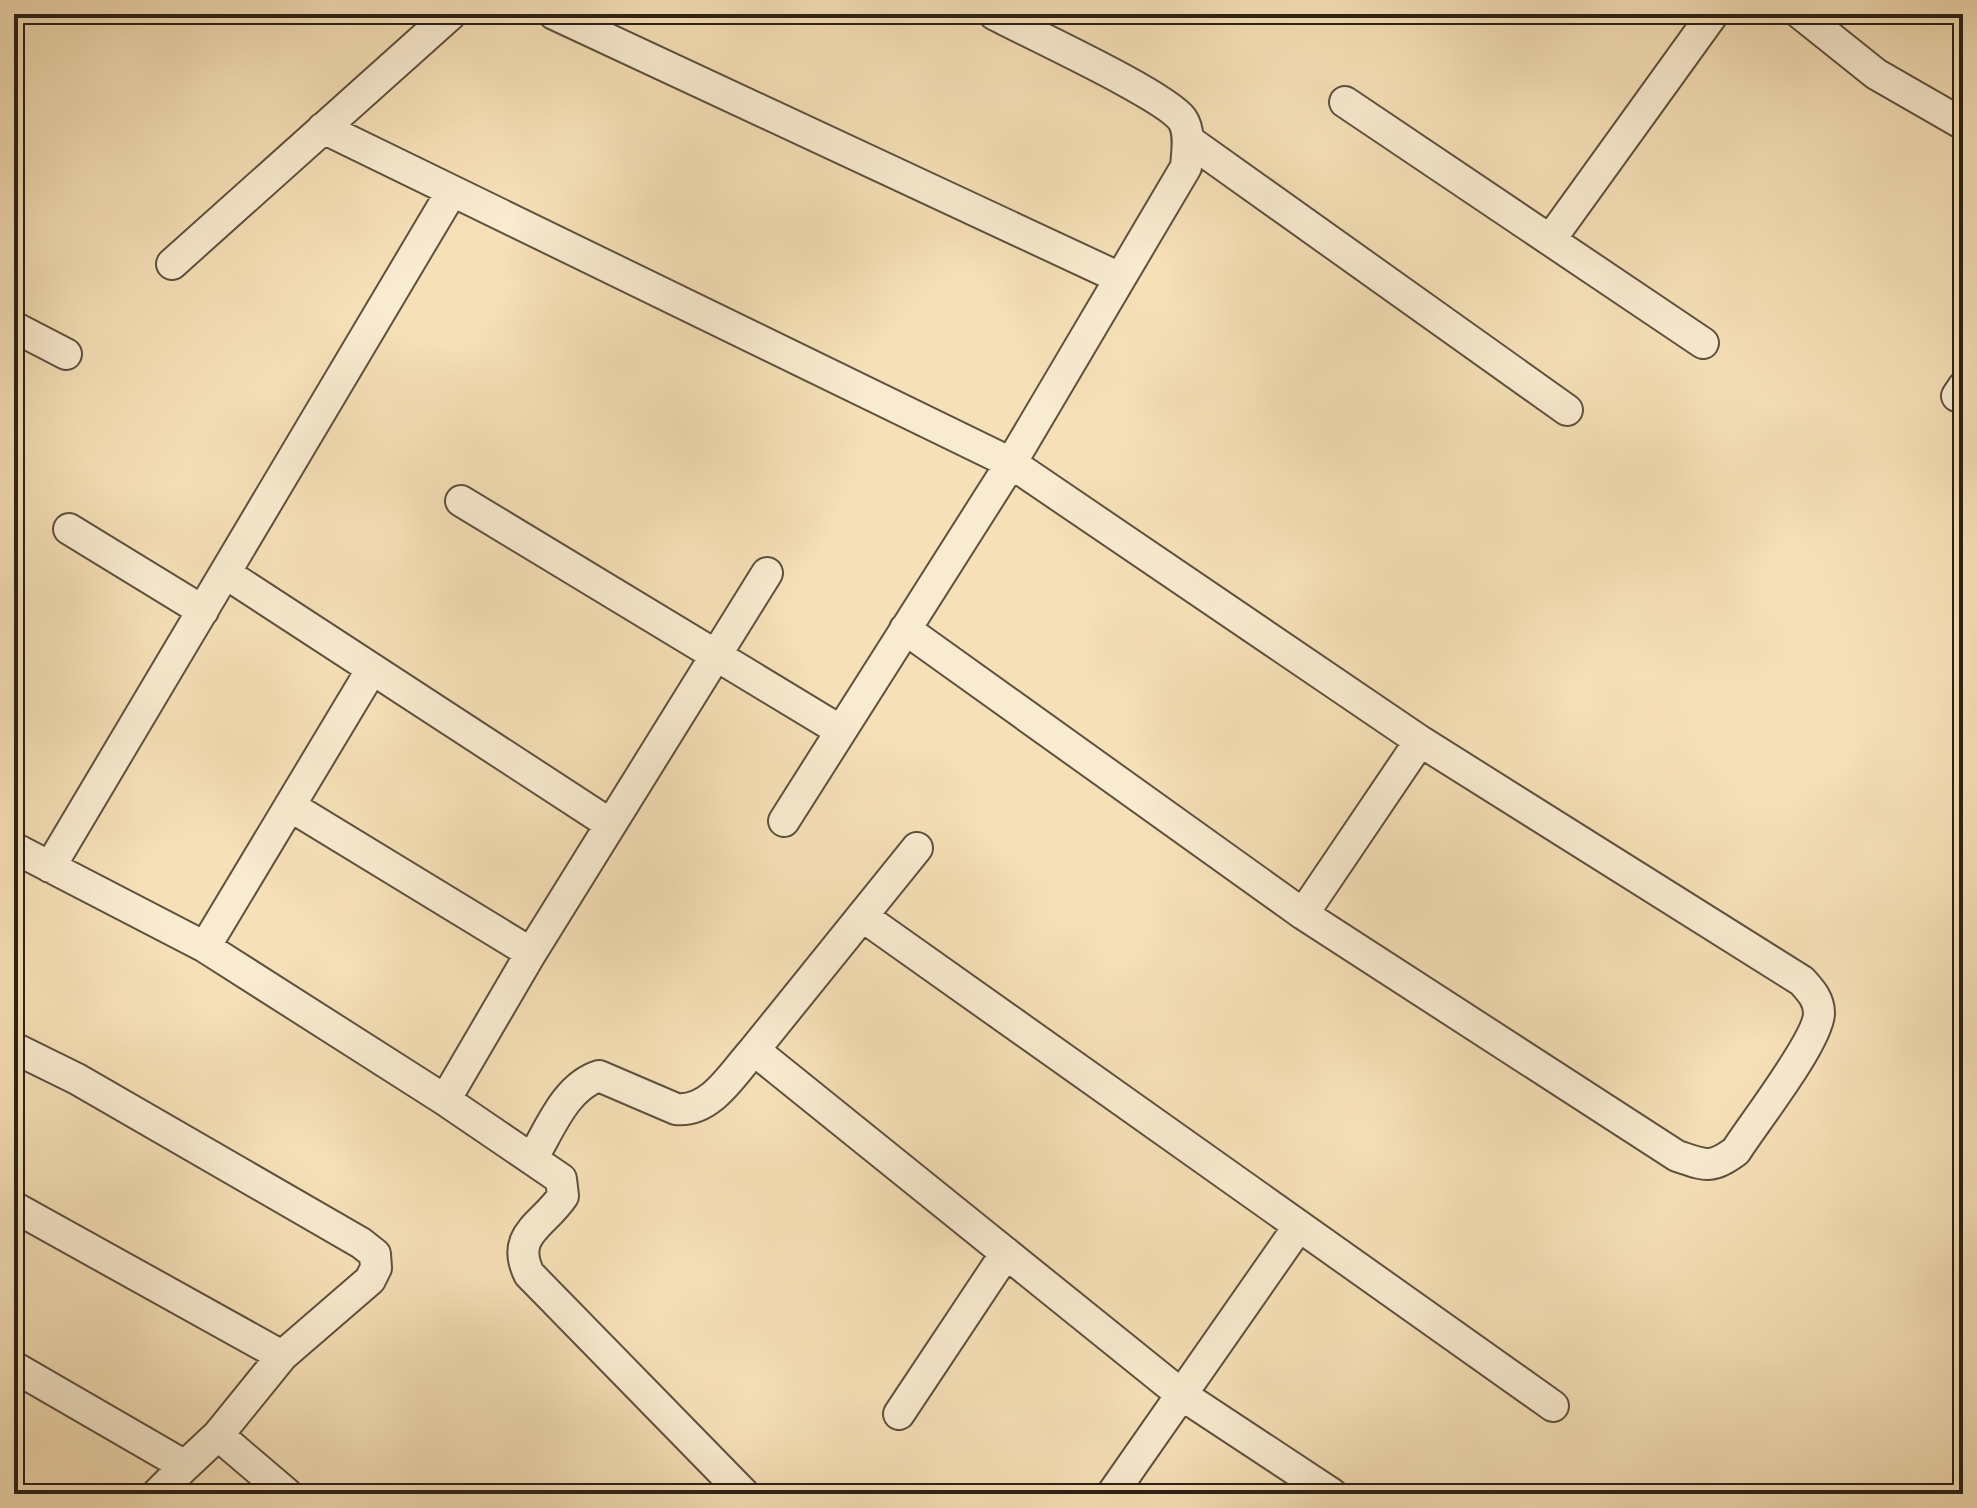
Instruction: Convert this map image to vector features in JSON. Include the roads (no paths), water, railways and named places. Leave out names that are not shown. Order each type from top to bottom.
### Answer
[{"type":"street","points":[[172,264],[451,14]]},
{"type":"street","points":[[554,14],[1120,278]]},
{"type":"street","points":[[784,821],[1011,463],[1186,167],[1188,140],[1182,119],[1153,98],[994,14]]},
{"type":"street","points":[[1550,240],[1713,14]]},
{"type":"street","points":[[1801,14],[1876,74],[1963,124]]},
{"type":"street","points":[[1345,102],[1703,343]]},
{"type":"street","points":[[323,128],[1011,463],[1420,741],[1802,981],[1815,996],[1819,1014],[1811,1038],[1736,1151],[1718,1164],[1705,1165],[1677,1156],[1303,914],[905,629]]},
{"type":"street","points":[[1188,140],[1567,410]]},
{"type":"street","points":[[50,867],[452,191]]},
{"type":"street","points":[[14,327],[66,354]]},
{"type":"street","points":[[461,501],[841,731]]},
{"type":"street","points":[[69,529],[203,611]]},
{"type":"street","points":[[225,573],[610,824]]},
{"type":"street","points":[[445,1100],[531,953],[767,573]]},
{"type":"street","points":[[205,947],[372,669]]},
{"type":"street","points":[[1303,914],[1420,741]]},
{"type":"street","points":[[290,806],[531,953]]},
{"type":"street","points":[[14,848],[205,947],[445,1100],[561,1179],[563,1196],[524,1239],[522,1258],[529,1274],[744,1494]]},
{"type":"street","points":[[532,1159],[571,1093],[584,1081],[599,1076],[676,1109],[689,1111],[706,1103],[754,1050],[917,848]]},
{"type":"street","points":[[862,916],[1553,1406]]},
{"type":"street","points":[[14,1048],[77,1079],[375,1254],[376,1268],[370,1280],[282,1356],[218,1435],[157,1494]]},
{"type":"street","points":[[754,1050],[1182,1395],[1332,1494]]},
{"type":"street","points":[[17,1214],[282,1356]]},
{"type":"street","points":[[1112,1494],[1299,1226]]},
{"type":"street","points":[[899,1414],[1006,1253]]},
{"type":"street","points":[[14,1367],[185,1466]]},
{"type":"street","points":[[218,1435],[287,1494]]}]
